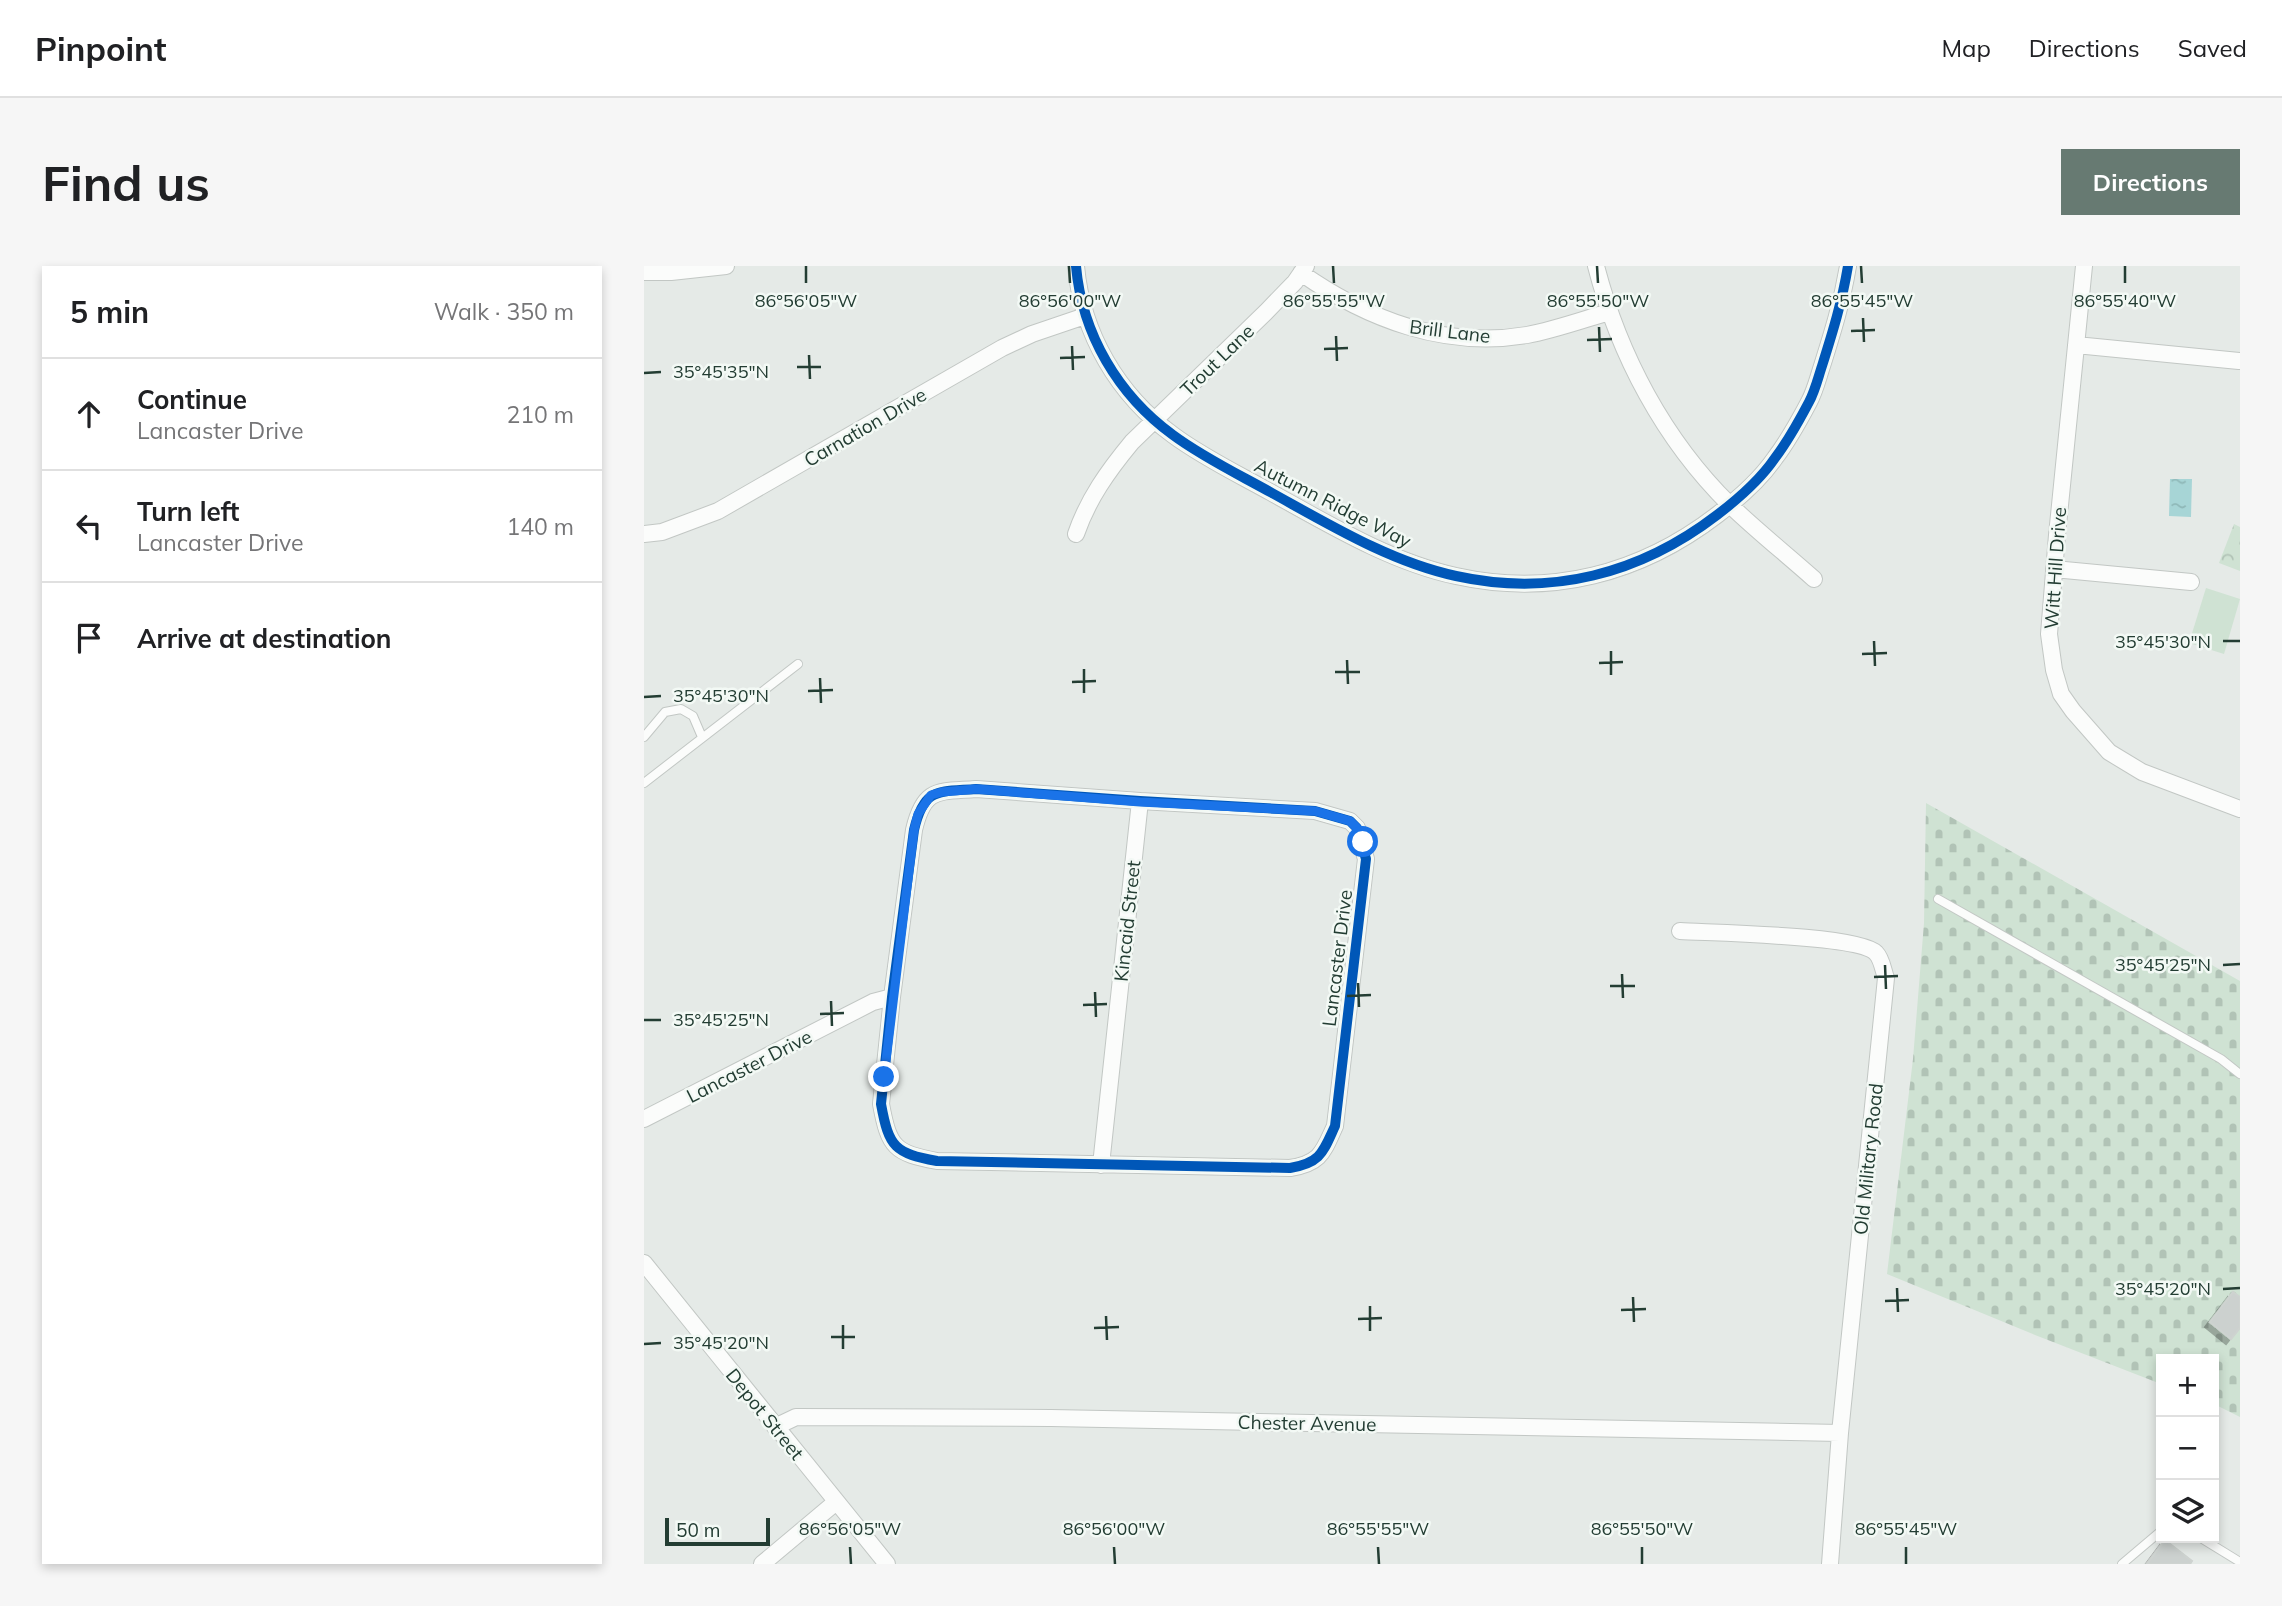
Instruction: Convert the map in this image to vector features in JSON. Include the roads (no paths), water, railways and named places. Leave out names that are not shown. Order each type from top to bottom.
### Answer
[{"type":"street","points":[[644,272],[726,266]]},
{"type":"street","name":"Autumn Ridge Way","points":[[1076,266],[1085,316],[1102,355],[1120,384],[1154,420],[1176,437],[1342,531],[1415,565],[1454,576],[1516,584],[1545,583],[1602,574],[1628,566],[1687,537],[1730,505],[1776,458],[1811,400],[1841,306],[1848,266]]},
{"type":"street","points":[[1596,266],[1609,312],[1639,381],[1659,416],[1700,472],[1730,505],[1814,579]]},
{"type":"street","name":"Witt Hill Drive","points":[[2084,266],[2049,634],[2054,670],[2061,694],[2109,752],[2142,772],[2240,809]]},
{"type":"street","name":"Brill Lane","points":[[1303,269],[1354,306],[1382,319],[1422,331],[1486,338],[1527,335],[1609,312]]},
{"type":"street","name":"Trout Lane","points":[[1076,534],[1094,492],[1112,466],[1154,420],[1295,282],[1303,269]]},
{"type":"street","name":"Carnation Drive","points":[[644,534],[662,532],[718,511],[1002,348],[1032,334],[1085,316]]},
{"type":"street","points":[[2076,345],[2239,361]]},
{"type":"street","points":[[2054,569],[2192,582]]},
{"type":"street","name":"Lancaster Drive","points":[[976,789],[1140,802],[1315,811],[1350,821],[1357,828],[1366,859],[1335,1126],[1322,1155],[1300,1166],[1290,1168],[937,1161],[909,1156],[897,1148],[884,1119],[881,1104],[892,997],[914,830],[918,814],[931,795],[976,789]]},
{"type":"street","name":"Kincaid Street","points":[[1101,1165],[1140,802]]},
{"type":"street","name":"Old Military Road","points":[[1680,932],[1830,940],[1868,947],[1877,954],[1886,978],[1840,1433],[1830,1564]]},
{"type":"street","name":"Lancaster Drive","points":[[644,1119],[873,1002],[892,997]]},
{"type":"street","name":"Depot Street","points":[[644,1263],[887,1564]]},
{"type":"street","name":"Chester Avenue","points":[[775,1427],[796,1417],[1026,1418],[1840,1433]]},
{"type":"street","points":[[762,1564],[836,1502]]},
{"type":"lane","points":[[644,783],[797,664]]},
{"type":"lane","points":[[644,737],[665,712],[681,709],[693,716],[702,737]]},
{"type":"lane","points":[[1938,899],[2221,1059],[2240,1074]]},
{"type":"lane","points":[[2122,1564],[2156,1535]]},
{"type":"lane","points":[[2209,1543],[2240,1562]]},
{"type":"water","points":[[2170,479],[2192,479],[2191,517],[2169,516]]}]
